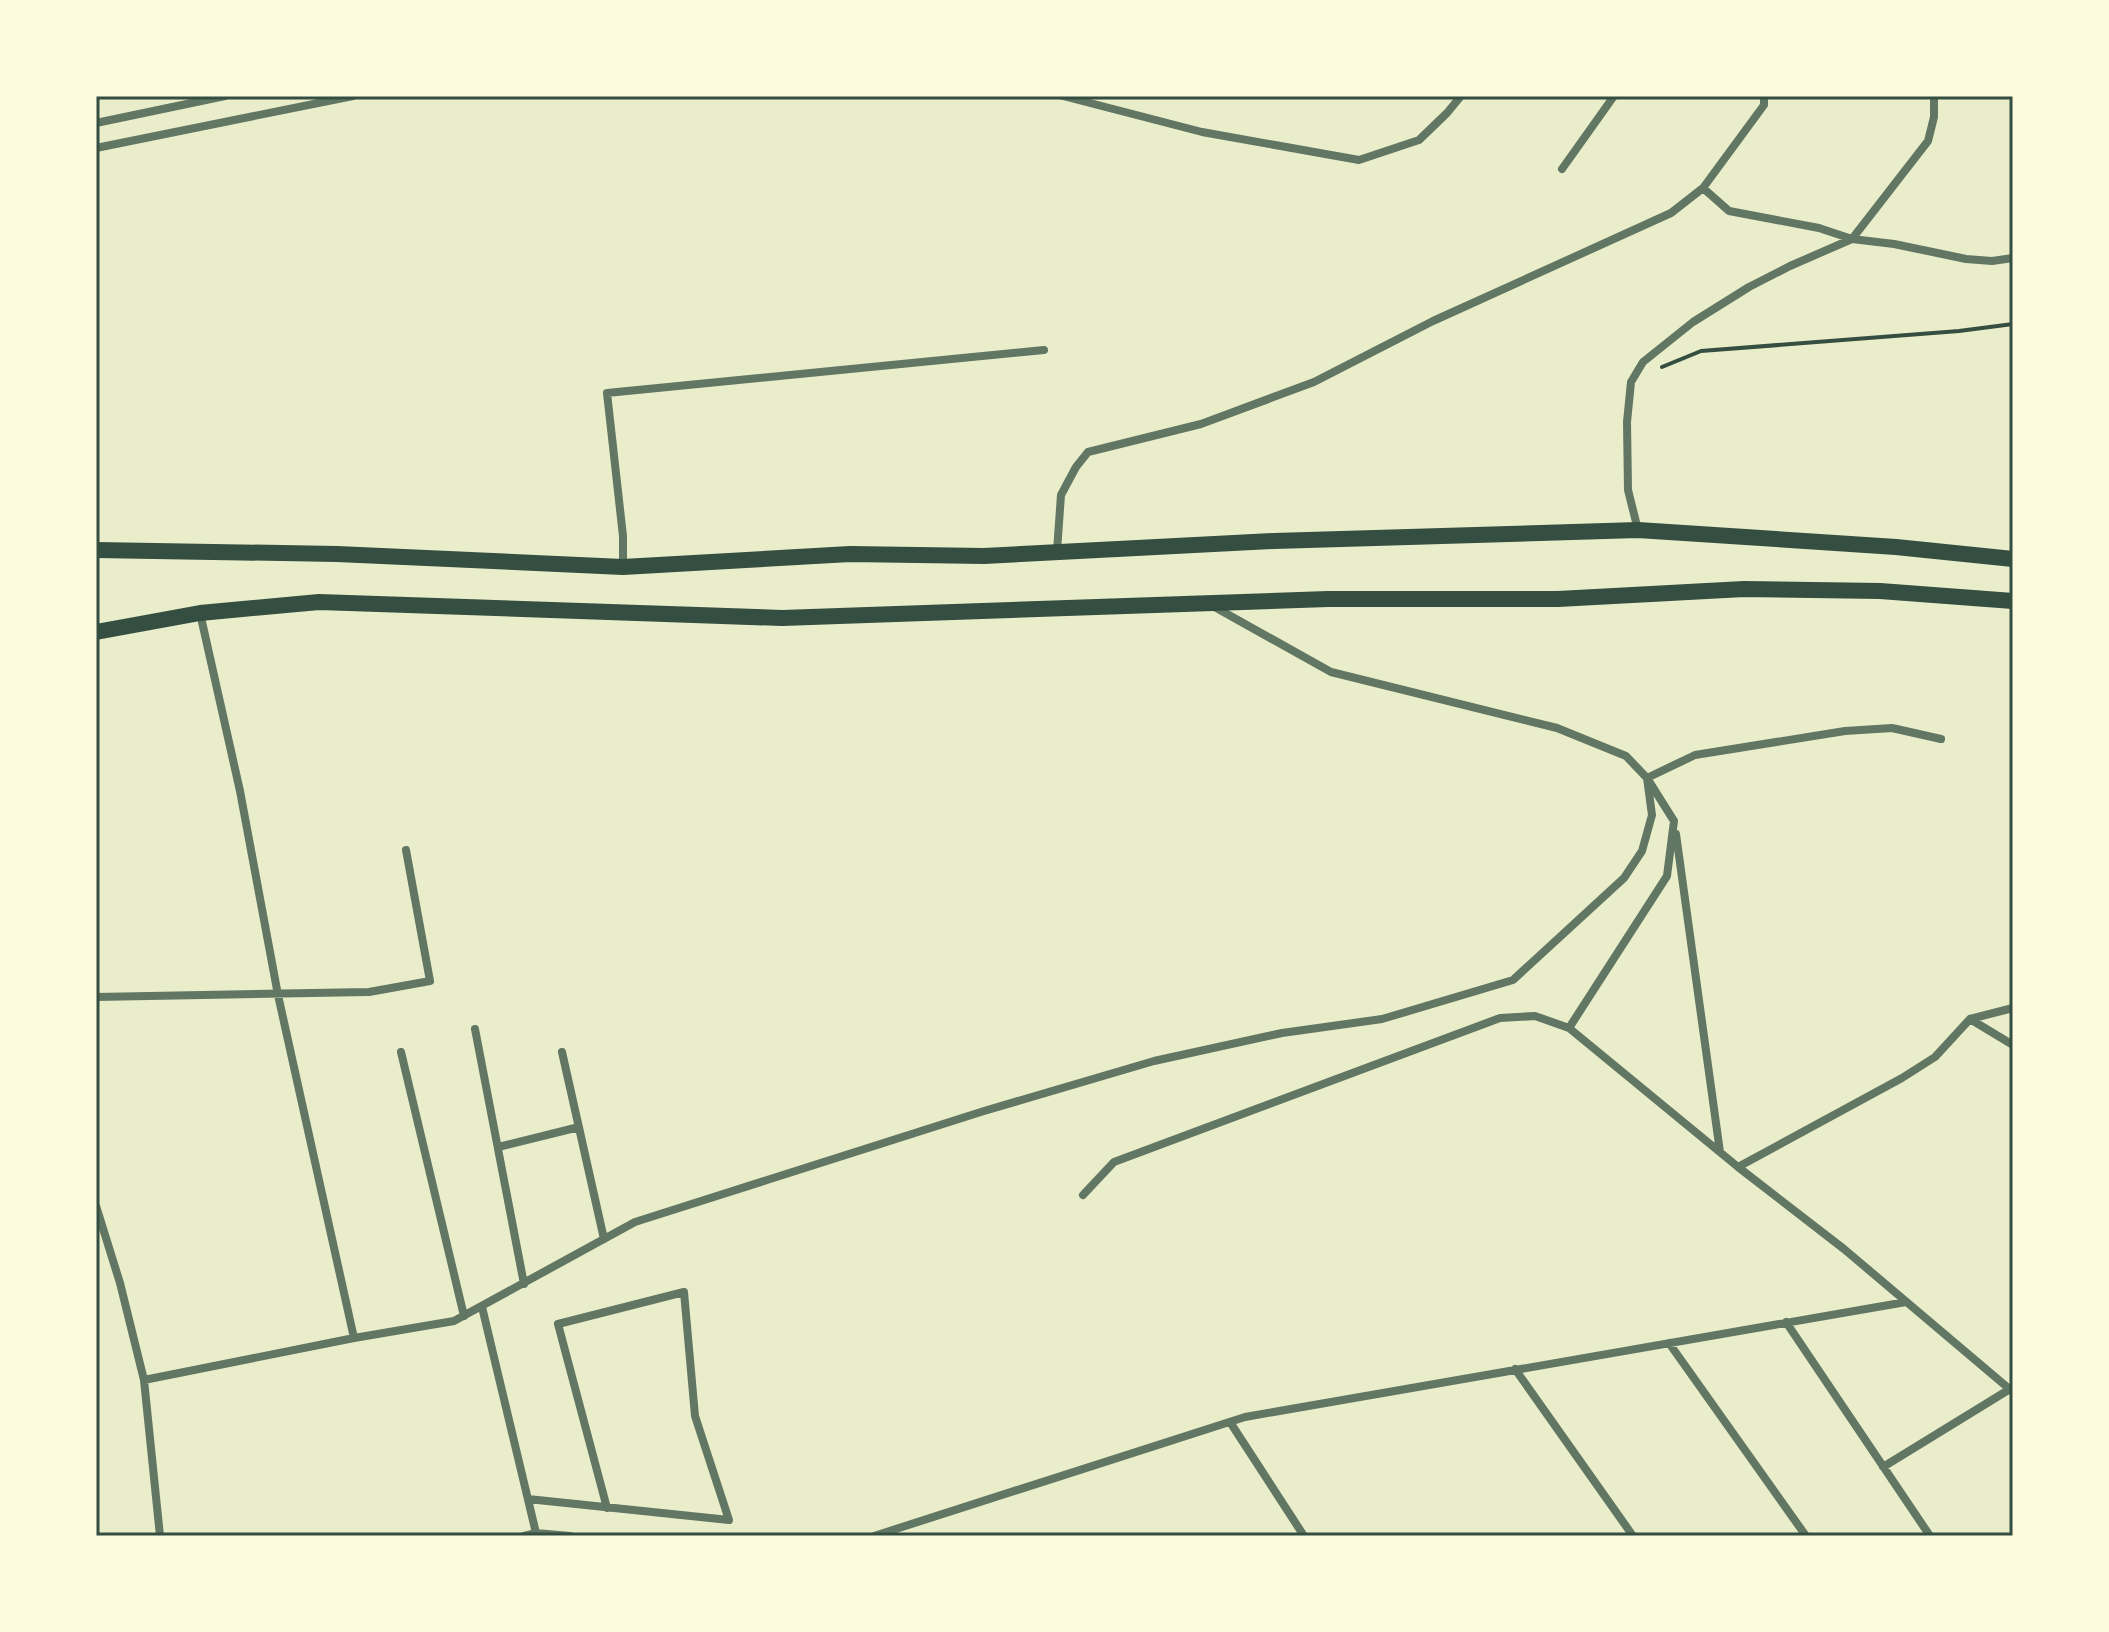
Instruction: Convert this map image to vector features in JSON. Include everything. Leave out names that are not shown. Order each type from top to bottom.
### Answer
[{"type":"main road","points":[[96,550],[337,554],[623,567],[850,554],[984,556],[1274,541],[1638,530],[1896,547],[2013,559]]},
{"type":"main road","points":[[96,632],[200,613],[319,602],[782,618],[1328,599],[1558,599],[1744,589],[1880,591],[2013,601]]},
{"type":"street","points":[[96,123],[225,96]]},
{"type":"street","points":[[96,148],[353,96]]},
{"type":"street","points":[[1063,96],[1202,132],[1359,160],[1419,140],[1461,96]]},
{"type":"street","points":[[1562,169],[1614,96]]},
{"type":"street","points":[[1057,551],[1061,495],[1088,452],[1201,424],[1314,382],[1433,321],[1671,213],[1703,188],[1764,105],[1764,96]]},
{"type":"street","points":[[1638,530],[1628,490],[1627,422],[1631,382],[1643,362],[1693,322],[1790,266],[1852,239],[1928,141],[1934,117],[1934,96]]},
{"type":"street","points":[[1703,188],[1729,211],[1819,228],[1852,239],[1966,259],[1992,261],[2013,258]]},
{"type":"street","points":[[623,567],[623,536],[607,393],[1044,350]]},
{"type":"street","points":[[1210,605],[1331,672],[1557,728],[1626,756],[1647,778],[1674,821],[1720,1152]]},
{"type":"street","points":[[200,613],[240,791],[278,995],[354,1338]]},
{"type":"street","points":[[1647,778],[1695,755],[1845,731],[1892,728],[1941,739]]},
{"type":"street","points":[[144,1380],[454,1321],[635,1222],[984,1111],[1154,1061],[1282,1033],[1382,1019],[1513,980],[1624,878],[1642,851],[1652,815],[1647,778]]},
{"type":"street","points":[[1569,1028],[1667,876],[1674,821]]},
{"type":"street","points":[[96,997],[369,992],[430,981],[406,850]]},
{"type":"street","points":[[1738,1167],[1935,1057],[1970,1019],[2013,1008]]},
{"type":"street","points":[[1083,1195],[1114,1162],[1500,1018],[1535,1016],[1569,1028],[1738,1167],[1844,1249],[2011,1391],[1883,1467]]},
{"type":"street","points":[[1970,1019],[2013,1045]]},
{"type":"street","points":[[475,1029],[524,1284]]},
{"type":"street","points":[[401,1052],[464,1316]]},
{"type":"street","points":[[562,1052],[604,1239]]},
{"type":"street","points":[[498,1147],[579,1127]]},
{"type":"street","points":[[96,1206],[120,1283],[144,1380],[160,1536]]},
{"type":"street","points":[[528,1499],[607,1508],[729,1520],[695,1416],[684,1292],[558,1324],[607,1508]]},
{"type":"street","points":[[874,1536],[1245,1417],[1906,1302]]},
{"type":"street","points":[[482,1307],[536,1533]]},
{"type":"street","points":[[1786,1322],[1930,1536]]},
{"type":"street","points":[[1669,1343],[1806,1536]]},
{"type":"street","points":[[1515,1369],[1633,1536]]},
{"type":"street","points":[[1230,1422],[1304,1536]]},
{"type":"street","points":[[524,1536],[536,1533],[570,1536]]},
{"type":"path","points":[[1631,382],[1701,351],[2013,324]]}]
